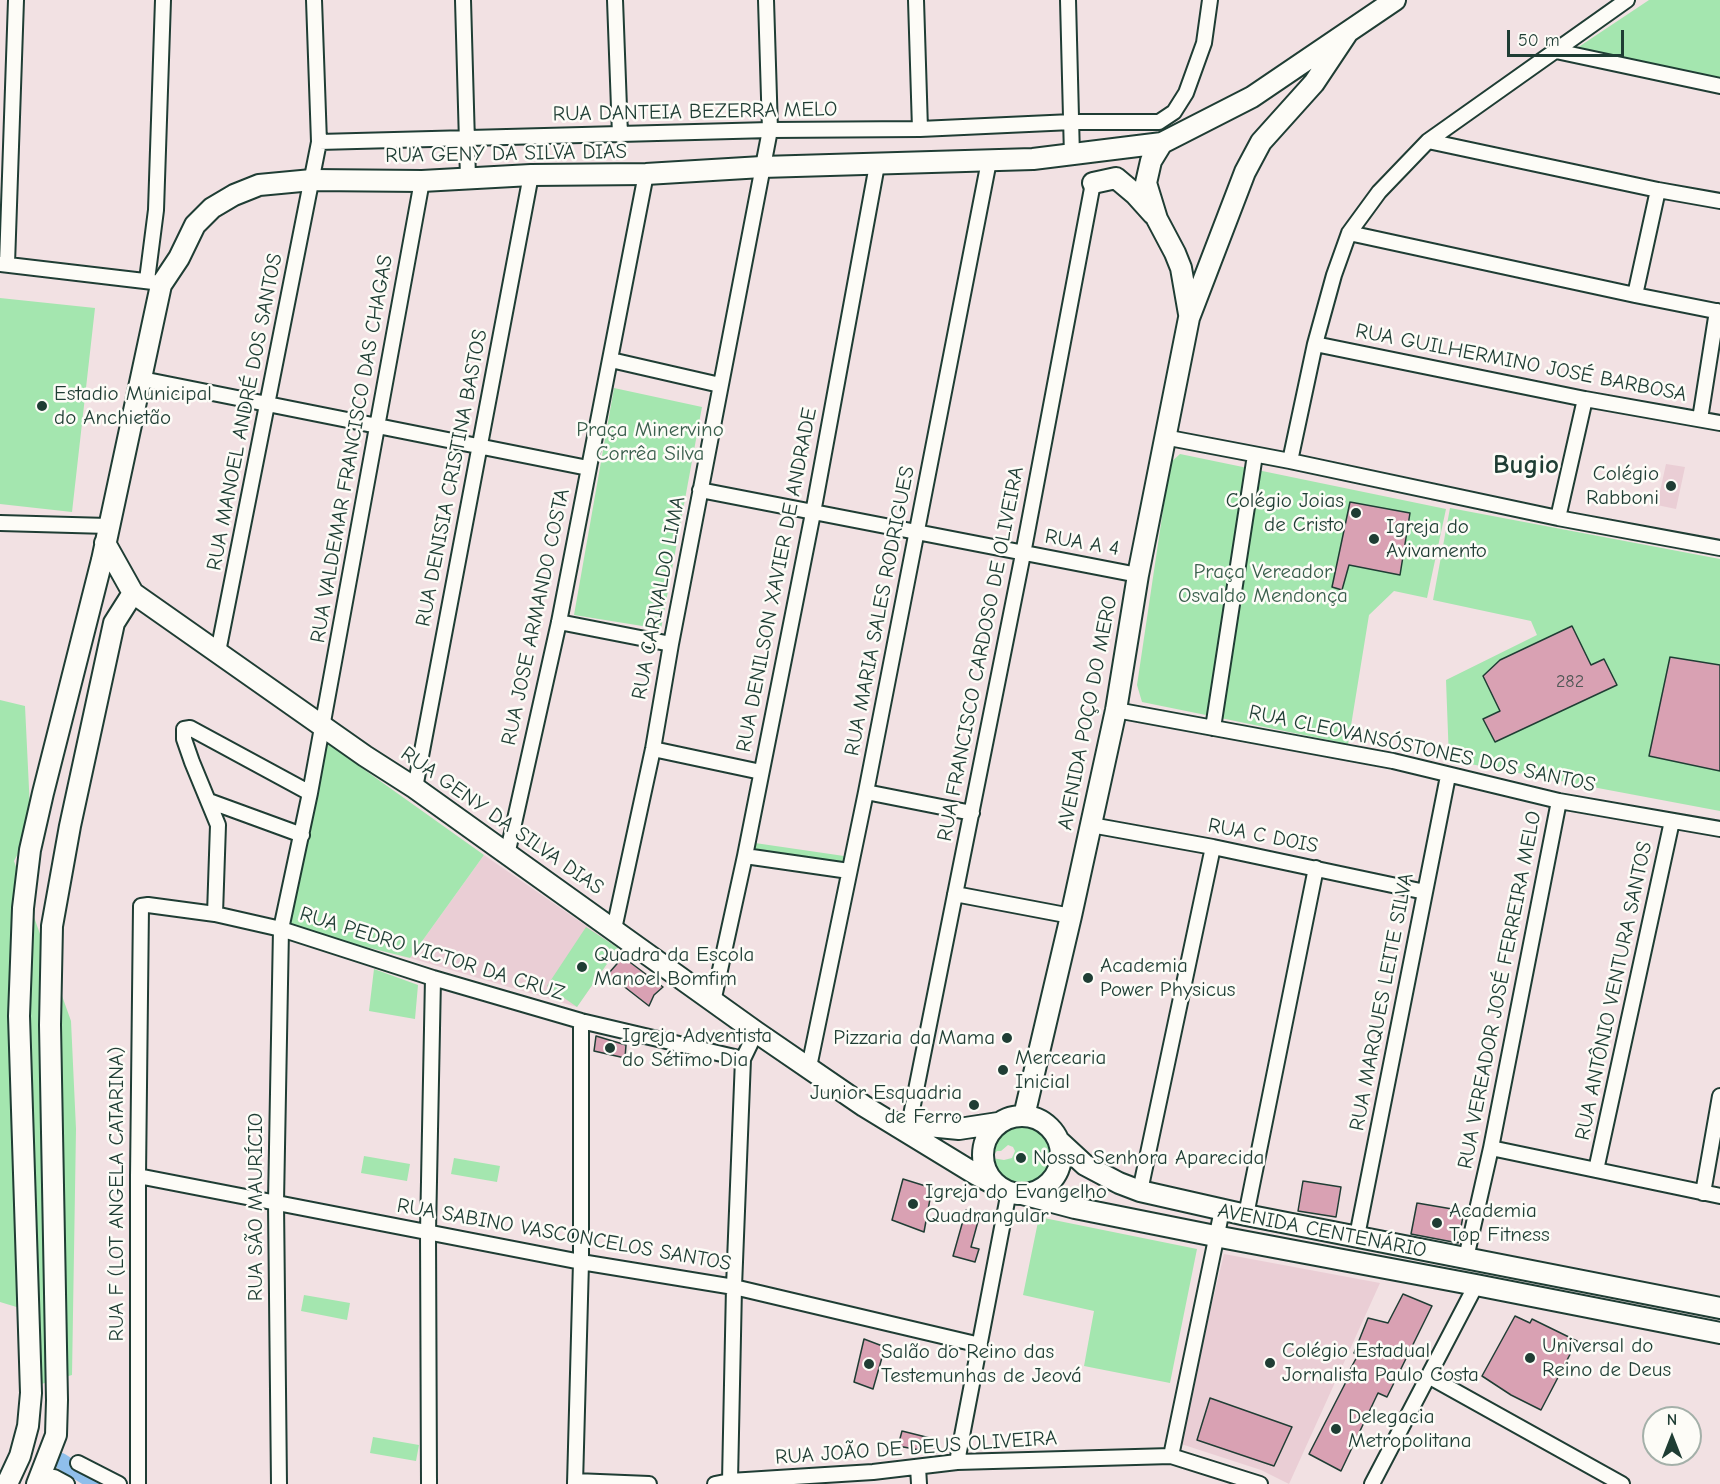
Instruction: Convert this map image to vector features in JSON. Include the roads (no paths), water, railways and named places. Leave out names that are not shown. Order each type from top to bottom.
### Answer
[{"type":"main road","name":"AVENIDA POÇO DO MERO","points":[[1189,318],[1181,268],[1156,219],[1146,183],[1151,161],[1162,143],[1252,97],[1395,0]]},
{"type":"main road","name":"AVENIDA POÇO DO MERO","points":[[1024,1116],[1116,710],[1138,575],[1189,318],[1245,172],[1261,142],[1314,83],[1348,32]]},
{"type":"main road","name":"RUA GENY DA SILVA DIAS","points":[[8,1484],[20,1456],[28,1426],[31,1392],[19,1016],[23,908],[30,850],[96,582],[142,379],[154,282],[179,258],[195,225],[212,208],[234,195],[259,185],[312,180],[422,181],[646,174],[762,167],[989,161],[1072,156],[1162,143]]},
{"type":"main road","points":[[1093,183],[1116,178],[1135,194],[1156,219]]},
{"type":"main road","name":"RUA GENY DA SILVA DIAS","points":[[106,535],[133,593],[614,928],[756,1032],[977,1175],[1009,1190]]},
{"type":"main road","points":[[39,1480],[56,1436],[57,1400],[50,1025],[52,926],[69,826],[114,623],[133,593]]},
{"type":"main road","points":[[1024,1116],[1035,1118],[1052,1130],[1059,1141],[1061,1153],[1054,1177],[1034,1192],[1009,1190],[990,1177],[984,1166],[983,1154],[990,1132],[998,1123],[1013,1117],[1024,1116]]},
{"type":"main road","name":"RUA GENY DA SILVA DIAS","points":[[903,1126],[959,1129],[998,1123]]},
{"type":"main road","name":"AVENIDA CENTENÁRIO","points":[[1059,1141],[1085,1165],[1119,1184],[1140,1191],[1246,1215],[1720,1308]]},
{"type":"main road","name":"AVENIDA CENTENÁRIO","points":[[1009,1190],[1076,1208],[1215,1236],[1720,1333]]},
{"type":"main road","points":[[1364,1238],[1366,1264]]},
{"type":"street","points":[[16,0],[4,264],[154,282],[163,0]]},
{"type":"street","name":"RUA MANOEL ANDRÉ DOS SANTOS","points":[[218,652],[319,142],[314,0]]},
{"type":"street","points":[[463,0],[468,178]]},
{"type":"street","points":[[615,0],[620,135]]},
{"type":"street","name":"RUA CARIVALDO LIMA","points":[[614,928],[653,749],[670,644],[770,130],[766,0]]},
{"type":"street","points":[[916,0],[920,129]]},
{"type":"street","points":[[1068,0],[1072,156]]},
{"type":"street","points":[[1162,143],[1159,122],[1174,112],[1186,93],[1204,43],[1210,0]]},
{"type":"street","points":[[1290,461],[1315,344],[1334,275],[1349,233],[1378,192],[1428,141],[1627,0]]},
{"type":"street","points":[[1556,51],[1720,86]]},
{"type":"street","name":"RUA DANTEIA BEZERRA MELO","points":[[319,142],[770,130],[920,129],[1072,122],[1159,122]]},
{"type":"street","points":[[1428,141],[1720,201]]},
{"type":"street","name":"RUA MARIA SALES RODRIGUES","points":[[809,1068],[866,792],[989,161]]},
{"type":"street","name":"RUA DENILSON XAVIER DE ANDRADE","points":[[713,1002],[745,856],[813,513],[877,165]]},
{"type":"street","name":"RUA JOSE ARMANDO COSTA","points":[[507,855],[559,622],[646,174]]},
{"type":"street","name":"RUA DENISIA CRISTINA BASTOS","points":[[415,788],[531,176]]},
{"type":"street","name":"RUA VALDEMAR FRANCISCO DAS CHAGAS","points":[[302,835],[422,181]]},
{"type":"street","name":"RUA FRANCISCO CARDOSO DE OLIVEIRA","points":[[903,1126],[956,894],[1093,183]]},
{"type":"street","points":[[1635,295],[1658,190]]},
{"type":"street","points":[[1349,233],[1718,311],[1700,419]]},
{"type":"street","name":"RUA GUILHERMINO JOSÉ BARBOSA","points":[[1315,344],[1585,399],[1720,423]]},
{"type":"street","points":[[611,360],[720,385]]},
{"type":"street","points":[[142,379],[588,468]]},
{"type":"street","points":[[1558,518],[1585,399]]},
{"type":"street","points":[[1164,437],[1290,461],[1558,518],[1720,548]]},
{"type":"street","points":[[1213,728],[1255,455]]},
{"type":"street","name":"RUA A 4","points":[[700,490],[1138,575]]},
{"type":"street","points":[[0,523],[106,535]]},
{"type":"street","points":[[559,622],[670,644]]},
{"type":"street","name":"RUA CLEOVANSÓSTONES DOS SANTOS","points":[[1116,710],[1393,761],[1559,801],[1720,829]]},
{"type":"street","points":[[215,914],[219,834],[216,816],[192,762],[184,739],[184,729],[190,729],[310,793]]},
{"type":"street","points":[[653,749],[761,772]]},
{"type":"street","name":"RUA MARQUES LEITE SILVA","points":[[1364,1238],[1425,892],[1448,776]]},
{"type":"street","points":[[866,792],[972,813]]},
{"type":"street","points":[[209,801],[302,835]]},
{"type":"street","name":"RUA VEREADOR JOSÉ FERREIRA MELO","points":[[1466,1258],[1491,1148],[1559,801]]},
{"type":"street","name":"RUA ANTÔNIO VENTURA SANTOS","points":[[1596,1170],[1672,821]]},
{"type":"street","name":"RUA C DOIS","points":[[1091,825],[1213,847],[1425,892]]},
{"type":"street","name":"RUA SÃO MAURÍCIO","points":[[279,1484],[276,1202],[281,929],[302,835]]},
{"type":"street","points":[[1140,1191],[1213,847]]},
{"type":"street","points":[[745,856],[849,871]]},
{"type":"street","points":[[1246,1215],[1316,868]]},
{"type":"street","points":[[956,894],[1071,916]]},
{"type":"street","name":"RUA PEDRO VICTOR DA CRUZ","points":[[143,906],[215,914],[281,929],[433,978],[581,1021],[743,1059]]},
{"type":"street","name":"RUA F (LOT ANGELA CATARINA)","points":[[138,1484],[140,910],[143,906]]},
{"type":"street","points":[[429,1484],[428,1232],[433,978]]},
{"type":"street","points":[[581,1021],[581,1262],[575,1483],[649,1484]]},
{"type":"street","points":[[730,1481],[734,1287],[743,1059],[756,1032]]},
{"type":"street","points":[[1703,1193],[1720,1096]]},
{"type":"street","points":[[1491,1148],[1720,1196]]},
{"type":"street","name":"RUA SABINO VASCONCELOS SANTOS","points":[[138,1176],[581,1262],[734,1287],[980,1345]]},
{"type":"street","points":[[957,1462],[1009,1190]]},
{"type":"street","points":[[1171,1456],[1222,1210]]},
{"type":"street","points":[[1372,1484],[1476,1285]]},
{"type":"street","points":[[1428,1376],[1622,1484]]},
{"type":"street","name":"RUA JOÃO DE DEUS OLIVEIRA","points":[[714,1484],[873,1472],[957,1462],[1171,1456],[1260,1484]]},
{"type":"street","points":[[78,1463],[119,1484]]},
{"type":"street","points":[[918,1467],[919,1484]]},
{"type":"street","points":[[39,1480],[54,1477],[67,1484]]},
{"type":"waterway","points":[[61,1461],[97,1484]]},
{"type":"place","name":"Estadio Municipal do Anchietão","points":[[42,406]]},
{"type":"place","name":"Colégio Rabboni","points":[[1671,486]]},
{"type":"place","name":"Colégio Joias de Cristo","points":[[1356,513]]},
{"type":"place","name":"Igreja do Avivamento","points":[[1374,539]]},
{"type":"place","name":"Quadra da Escola Manoel Bomfim","points":[[582,967]]},
{"type":"place","name":"Academia Power Physicus","points":[[1088,978]]},
{"type":"place","name":"Pizzaria da Mama","points":[[1007,1038]]},
{"type":"place","name":"Igreja Adventista do Sétimo Dia","points":[[610,1048]]},
{"type":"place","name":"Mercearia Inicial","points":[[1003,1070]]},
{"type":"place","name":"Junior Esquadria de Ferro","points":[[974,1105]]},
{"type":"place","name":"Nossa Senhora Aparecida","points":[[1021,1158]]},
{"type":"place","name":"Igreja do Evangelho Quadrangular","points":[[913,1204]]},
{"type":"place","name":"Academia Top Fitness","points":[[1437,1223]]},
{"type":"place","name":"Universal do Reino de Deus","points":[[1530,1358]]},
{"type":"place","name":"Colégio Estadual Jornalista Paulo Costa","points":[[1270,1363]]},
{"type":"place","name":"Salão do Reino das Testemunhas de Jeová","points":[[869,1364]]},
{"type":"place","name":"Delegacia Metropolitana","points":[[1336,1429]]},
{"type":"district","name":"Bugio","points":[[1526,465]]},
{"type":"park label","name":"Praça Minervino Corrêa Silva","points":[[650,442]]},
{"type":"park label","name":"Praça Vereador Osvaldo Mendonça","points":[[1263,584]]}]
